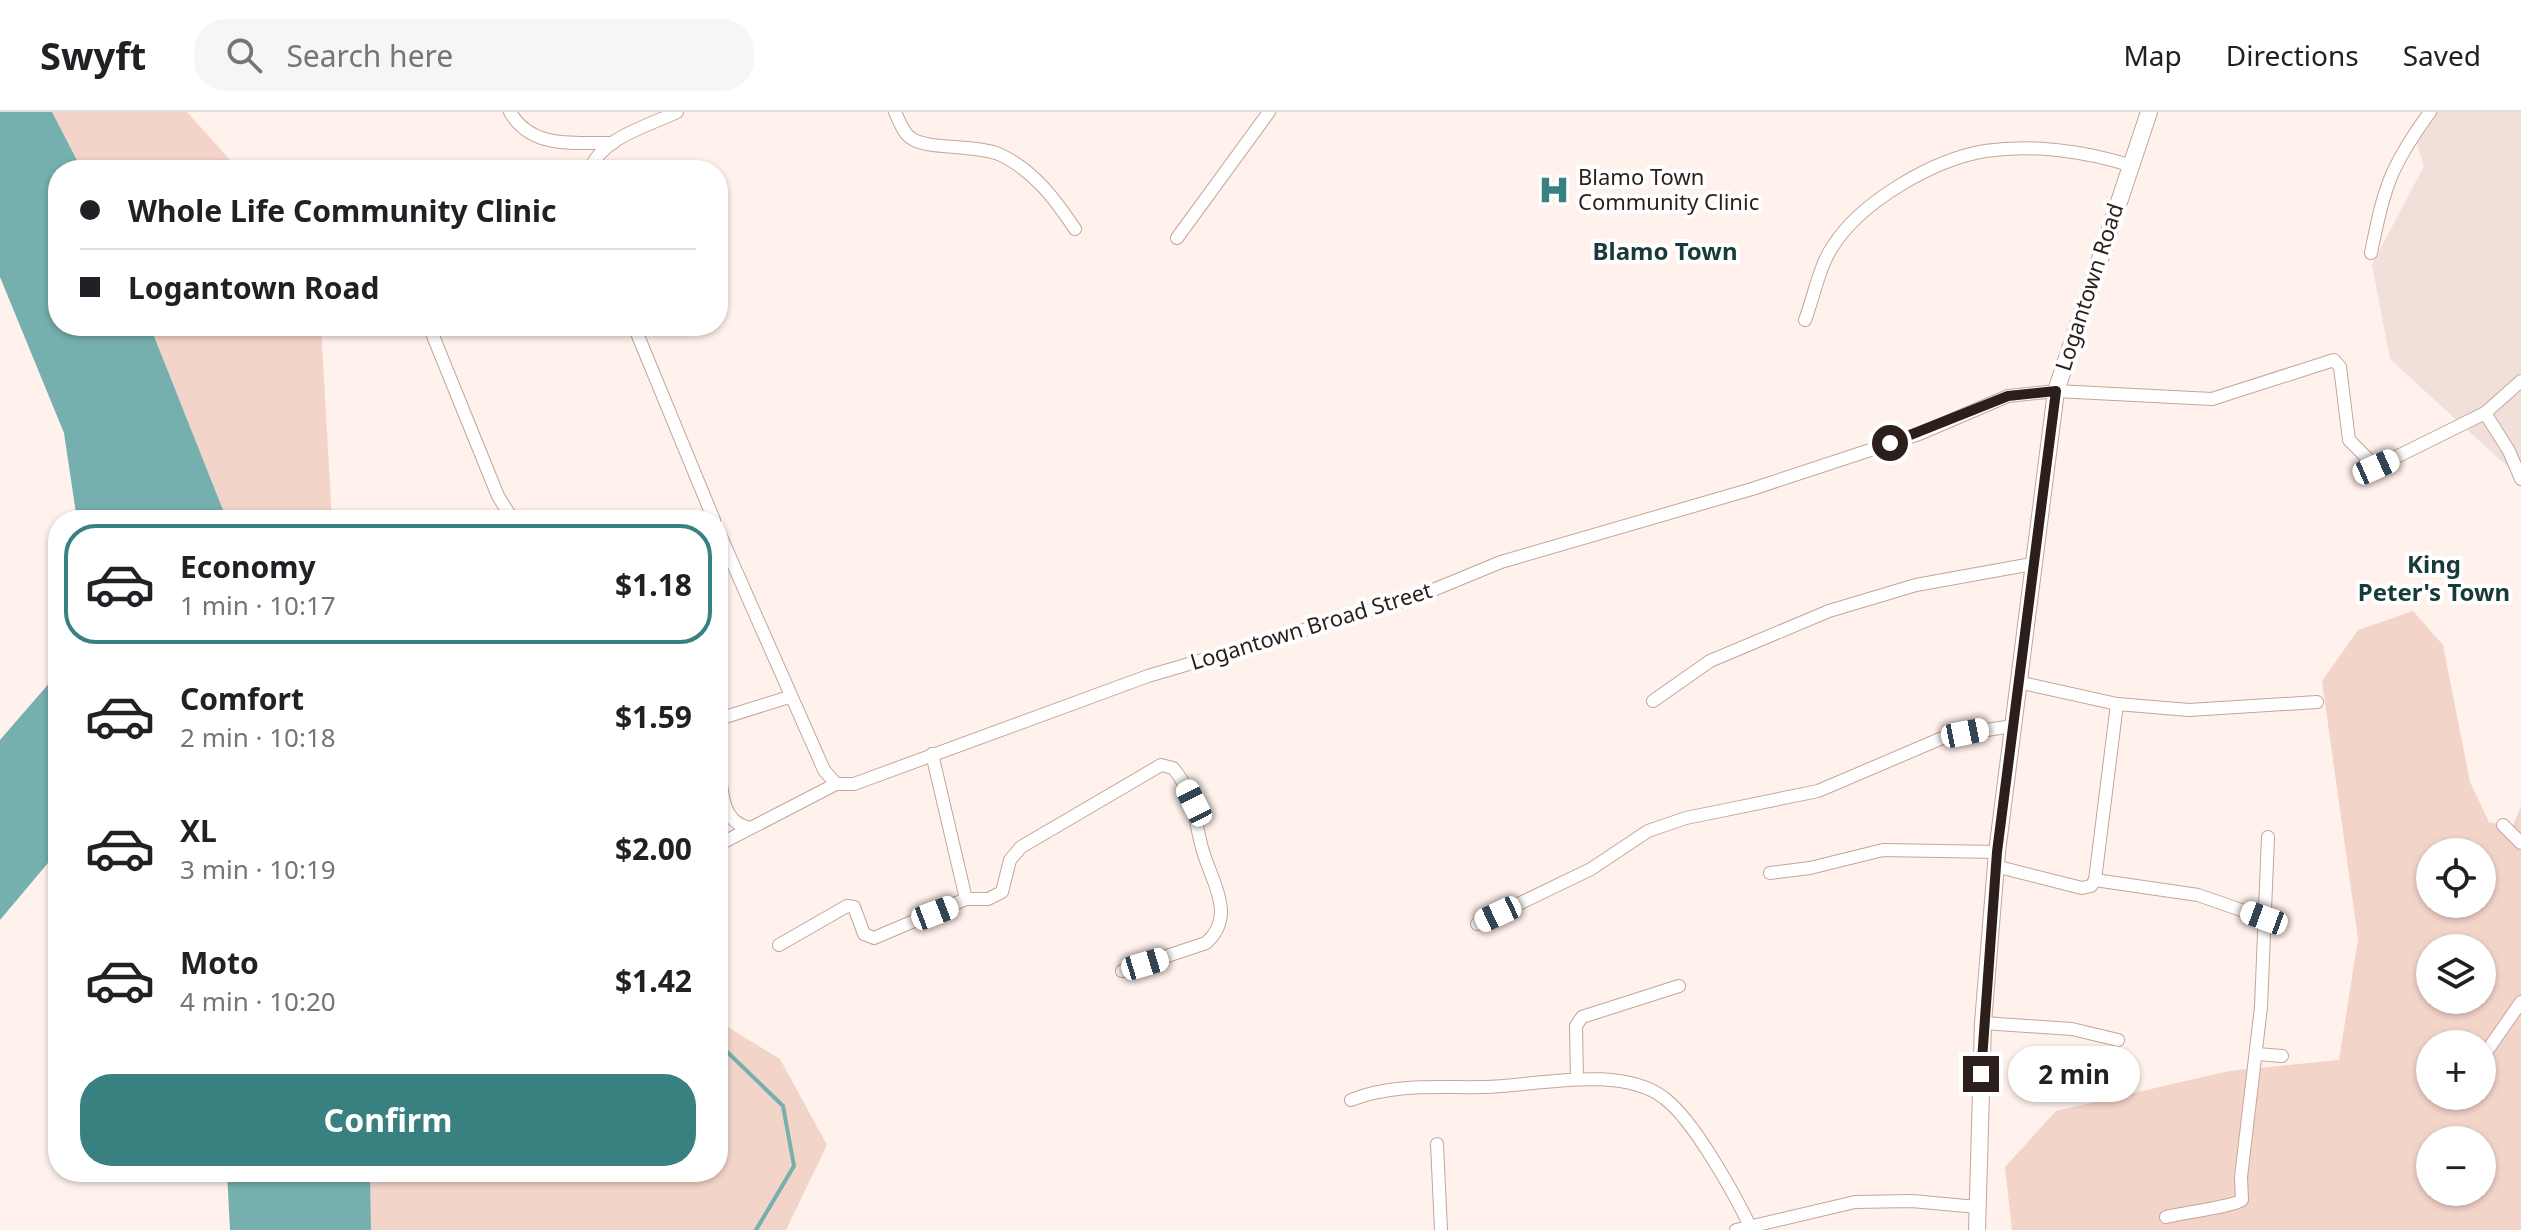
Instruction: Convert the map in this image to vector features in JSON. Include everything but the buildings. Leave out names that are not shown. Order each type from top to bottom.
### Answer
[{"type":"street","points":[[510,112],[515,121],[542,141],[613,143]]},
{"type":"street","points":[[594,160],[613,143],[677,112]]},
{"type":"street","points":[[895,112],[909,138],[920,142],[982,148],[1019,165],[1040,183],[1075,229]]},
{"type":"street","points":[[1177,238],[1269,112]]},
{"type":"street","name":"Logantown Road","points":[[1977,1230],[1983,1023],[1996,859],[2056,391],[2149,112]]},
{"type":"street","points":[[2371,253],[2379,204],[2388,179],[2401,151],[2430,112]]},
{"type":"street","points":[[1805,320],[1830,249],[1854,218],[1919,177],[1960,158],[1985,151],[2061,151],[2098,155],[2129,165]]},
{"type":"street","points":[[433,336],[498,496],[507,510]]},
{"type":"street","points":[[638,336],[710,510]]},
{"type":"street","name":"Logantown Broad Street","points":[[728,839],[836,784],[854,784],[1176,667],[1416,597],[1501,562],[1752,489],[1919,434],[2008,396],[2056,391],[2212,399],[2334,360],[2340,367],[2349,440],[2376,467],[2485,413]]},
{"type":"street","points":[[2521,381],[2485,413],[2509,451],[2521,479]]},
{"type":"street","points":[[728,557],[789,697],[824,770],[836,784]]},
{"type":"street","points":[[1653,701],[1710,661],[1852,602],[1916,585],[2032,564]]},
{"type":"street","points":[[2018,682],[2117,704],[2189,710],[2317,702]]},
{"type":"street","points":[[728,716],[789,697]]},
{"type":"street","points":[[1770,873],[1810,868],[1883,850],[1996,859],[2082,888],[2091,886],[2095,880],[2117,704]]},
{"type":"street","points":[[1477,924],[1591,869],[1648,831],[1686,818],[1818,791],[1947,736],[2013,726]]},
{"type":"street","points":[[932,754],[966,899]]},
{"type":"street","points":[[779,945],[847,906],[854,907],[864,934],[874,938],[966,899],[988,899],[1002,892],[1010,860],[1021,847],[1161,765],[1173,768],[1194,803],[1201,847],[1220,890],[1221,915],[1215,935],[1206,943],[1122,971]]},
{"type":"street","points":[[728,816],[736,825],[747,827]]},
{"type":"street","points":[[2503,825],[2521,843]]},
{"type":"street","points":[[2166,1217],[2202,1207],[2234,1206],[2242,1200],[2242,1166],[2257,1054],[2268,837]]},
{"type":"street","points":[[2095,880],[2198,895],[2264,918]]},
{"type":"street","points":[[1577,1079],[1576,1026],[1582,1017],[1679,986]]},
{"type":"street","points":[[2496,1038],[2521,1002]]},
{"type":"street","points":[[1983,1023],[2051,1026],[2118,1040]]},
{"type":"street","points":[[2257,1054],[2282,1056]]},
{"type":"street","points":[[1351,1100],[1370,1092],[1403,1088],[1484,1087],[1577,1079],[1617,1082],[1662,1096],[1690,1126],[1751,1227]]},
{"type":"street","points":[[1437,1144],[1441,1230]]},
{"type":"street","points":[[1736,1230],[1855,1202],[1912,1201],[1977,1207]]},
{"type":"shaded area","points":[[52,112],[187,112],[230,160],[77,160]]},
{"type":"shaded area","points":[[2436,112],[2521,112],[2521,479],[2390,359],[2372,265],[2424,166],[2415,138]]},
{"type":"shaded area","points":[[154,336],[322,336],[331,510],[223,510]]},
{"type":"shaded area","points":[[2413,611],[2443,645],[2470,782],[2489,822],[2513,826],[2521,806],[2521,1230],[2012,1230],[2005,1167],[2056,1111],[2229,1071],[2339,1060],[2358,939],[2322,681],[2358,630]]},
{"type":"shaded area","points":[[728,1027],[780,1059],[827,1145],[786,1230],[371,1230],[370,1182],[728,1182]]},
{"type":"water","points":[[0,112],[52,112],[77,160],[48,160],[48,336],[154,336],[223,510],[76,510],[64,433],[0,277]]},
{"type":"water","points":[[48,685],[48,863],[0,920],[0,740]]},
{"type":"water","points":[[228,1182],[370,1182],[371,1230],[230,1230]]},
{"type":"waterway","points":[[728,1053],[783,1106],[794,1166],[756,1230]]},
{"type":"place","name":"Blamo Town Community Clinic","points":[[1554,190]]},
{"type":"district","name":"Blamo Town","points":[[1665,252]]},
{"type":"district","name":"King Peter's Town","points":[[2434,579]]},
{"type":"route","points":[[1890,443],[2008,396],[2056,391],[1997,852],[1981,1074]]}]
